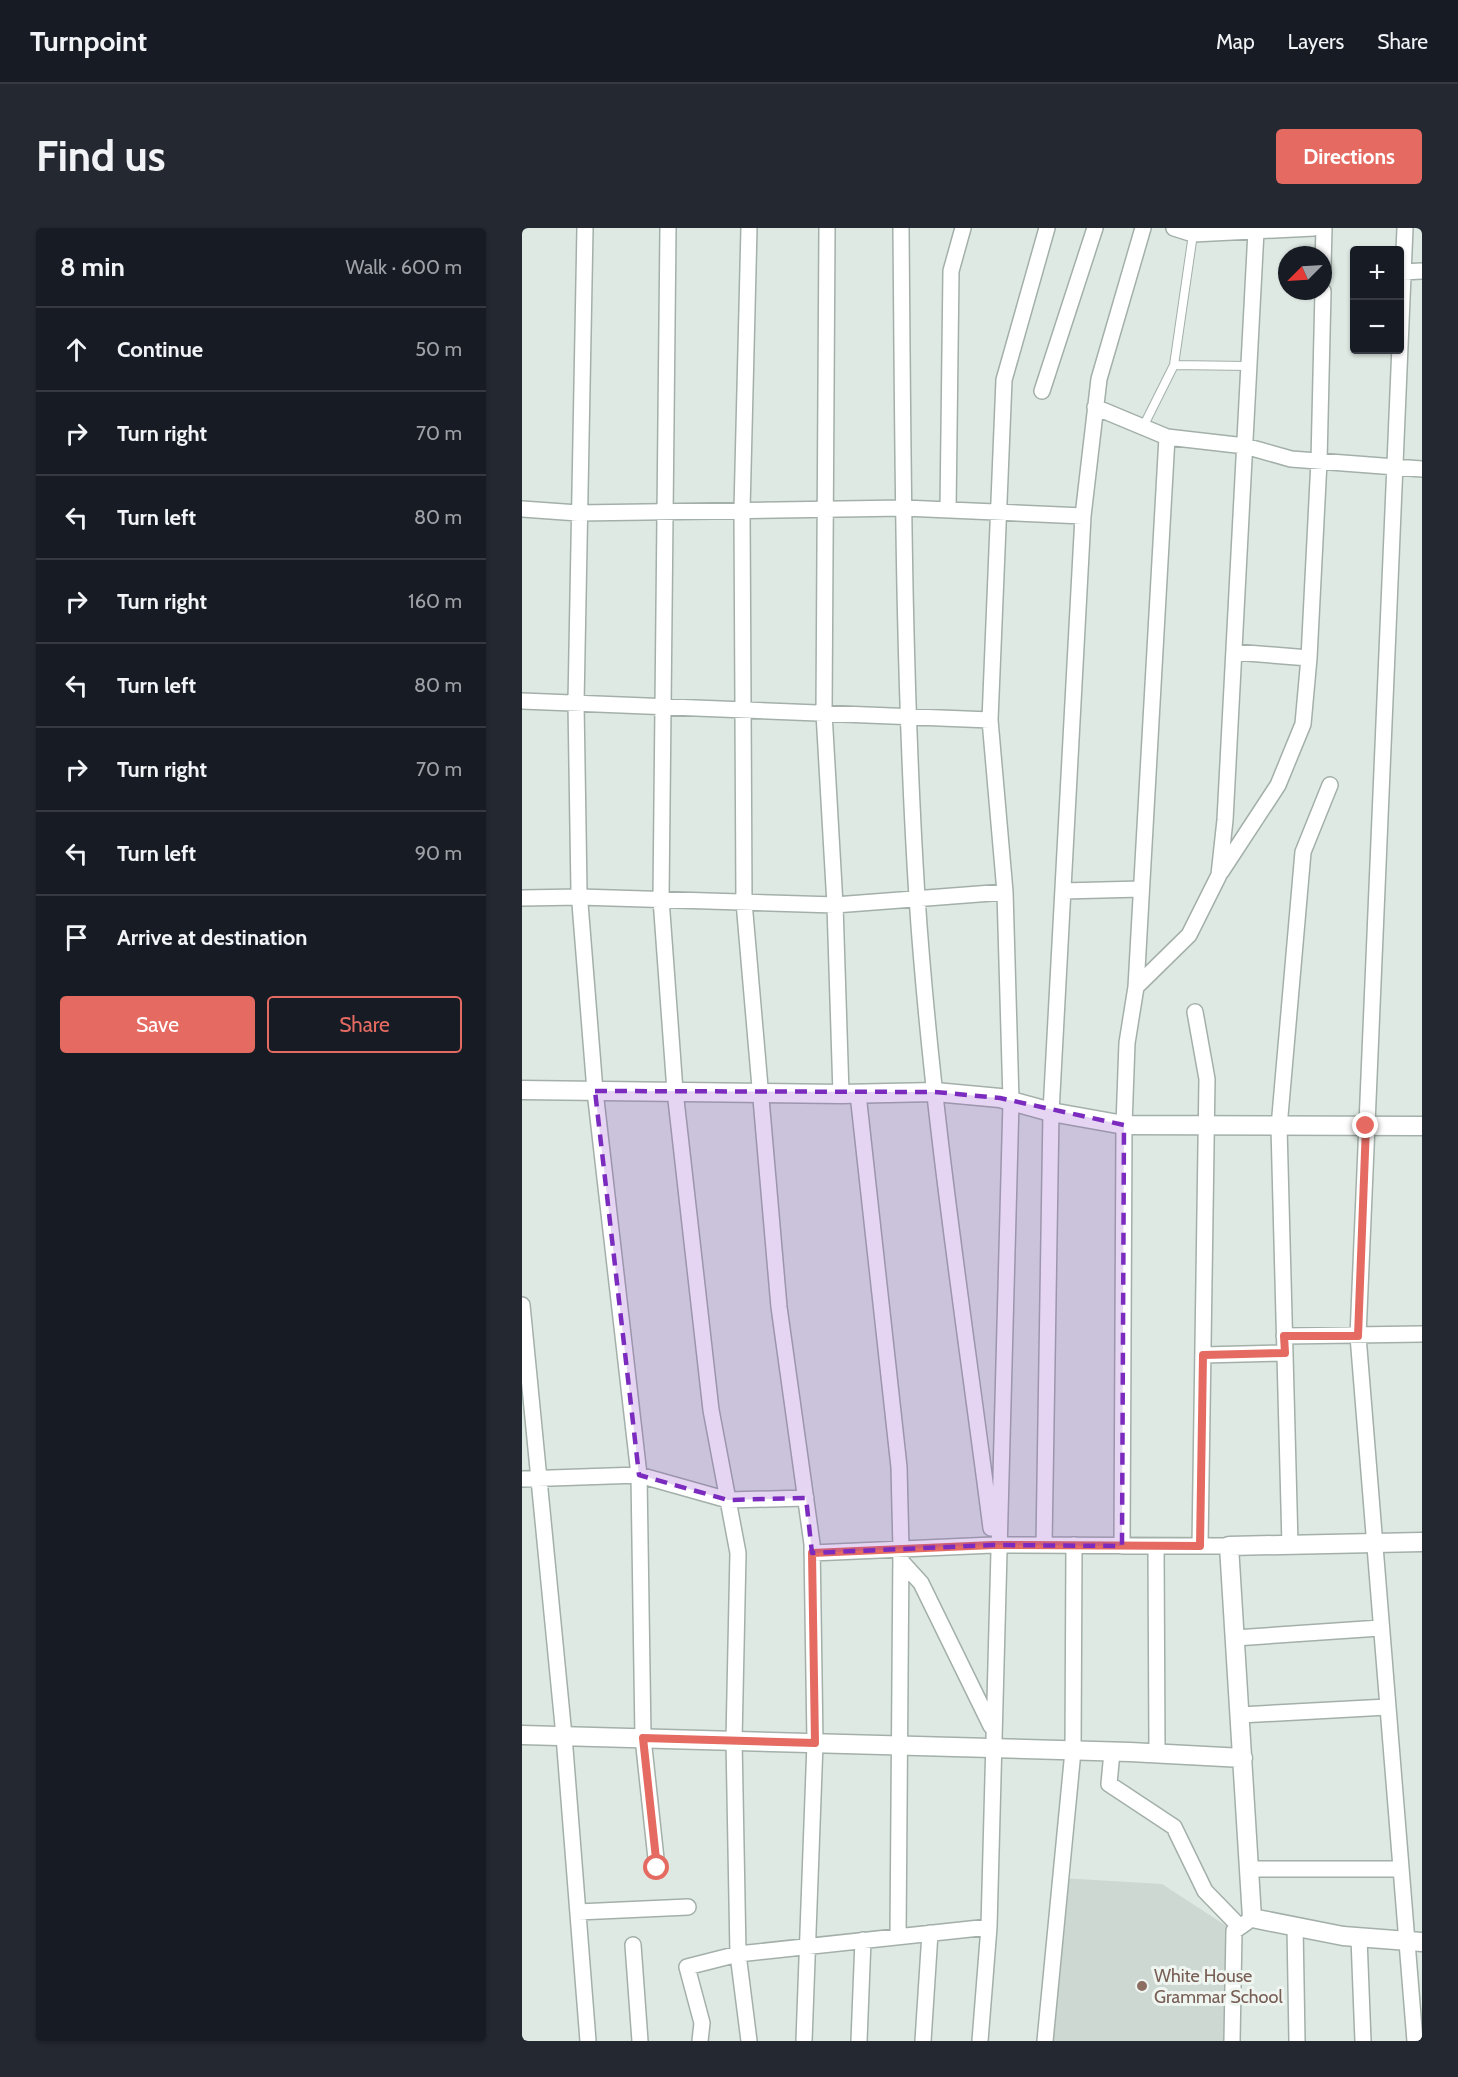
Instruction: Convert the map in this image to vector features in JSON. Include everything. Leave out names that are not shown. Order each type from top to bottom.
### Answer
[{"type":"street","points":[[585,228],[576,703],[580,897],[595,1091],[639,1475],[643,1738],[657,1868]]},
{"type":"street","points":[[668,228],[661,899],[675,1091],[711,1410],[738,1553],[734,1740],[738,1954],[749,2041]]},
{"type":"street","points":[[749,228],[742,510],[744,902],[779,1307],[812,1553],[815,1743],[804,2041]]},
{"type":"street","points":[[827,228],[824,713],[849,1094],[899,1467],[901,1555],[898,1936]]},
{"type":"street","points":[[901,228],[908,717],[917,899],[935,1092],[995,1545]]},
{"type":"street","points":[[948,510],[951,271],[963,228]]},
{"type":"street","points":[[980,2041],[988,1927],[995,1545],[1011,1101],[1005,892],[990,720],[997,512],[1004,380],[1047,228]]},
{"type":"street","points":[[1042,391],[1095,228]]},
{"type":"street","points":[[1044,1545],[1051,1112],[1083,516],[1099,379],[1143,228]]},
{"type":"street","points":[[1174,228],[1193,234],[1234,230],[1312,228]]},
{"type":"street","points":[[1324,228],[1324,246]]},
{"type":"street","points":[[1404,228],[1404,246]]},
{"type":"street","points":[[1219,875],[1234,652],[1256,231]]},
{"type":"street","points":[[1404,272],[1422,272]]},
{"type":"street","points":[[1136,987],[1189,935],[1219,875],[1278,785],[1303,724],[1309,658],[1319,461],[1323,300]]},
{"type":"street","points":[[1402,300],[1358,1336],[1401,1869],[1415,1942],[1415,2041]]},
{"type":"street","points":[[1095,407],[1167,437],[1245,446],[1291,459],[1422,469]]},
{"type":"street","points":[[1122,1546],[1124,1125],[1127,1043],[1136,987],[1167,437]]},
{"type":"street","points":[[522,509],[578,513],[904,508],[1083,516]]},
{"type":"street","points":[[1234,652],[1309,658]]},
{"type":"street","points":[[522,701],[990,720]]},
{"type":"street","points":[[1290,1545],[1279,1127],[1303,852],[1330,785]]},
{"type":"street","points":[[1063,891],[1141,889]]},
{"type":"street","points":[[522,898],[580,897],[835,905],[1005,892]]},
{"type":"street","points":[[1195,1012],[1207,1079],[1208,1126],[1200,1546]]},
{"type":"street","points":[[522,1090],[849,1094],[935,1092],[1011,1101],[1051,1112],[1124,1125],[1422,1126]]},
{"type":"street","points":[[522,1305],[564,1736],[588,2041]]},
{"type":"street","points":[[1284,1336],[1422,1334]]},
{"type":"street","points":[[1203,1355],[1285,1353]]},
{"type":"street","points":[[522,1479],[639,1475],[728,1500],[806,1498]]},
{"type":"street","points":[[812,1553],[901,1555],[995,1545],[1228,1546],[1422,1542]]},
{"type":"street","points":[[1045,2041],[1073,1751],[1074,1545]]},
{"type":"street","points":[[1156,1546],[1157,1754]]},
{"type":"street","points":[[1228,1546],[1250,1869],[1246,1922],[1234,1931],[1232,2041]]},
{"type":"street","points":[[901,1555],[921,1583],[992,1728]]},
{"type":"street","points":[[1235,1638],[1380,1628]]},
{"type":"street","points":[[1240,1715],[1387,1707]]},
{"type":"street","points":[[522,1735],[898,1745],[1243,1758]]},
{"type":"street","points":[[1112,1752],[1109,1784],[1174,1827],[1205,1891],[1246,1922],[1295,1926],[1359,1938],[1415,1942]]},
{"type":"street","points":[[1250,1869],[1401,1869]]},
{"type":"street","points":[[578,1912],[688,1907]]},
{"type":"street","points":[[1295,1926],[1297,2041]]},
{"type":"street","points":[[700,2041],[702,2023],[687,1967],[738,1954],[988,1927]]},
{"type":"street","points":[[923,2041],[930,1933]]},
{"type":"street","points":[[1359,1938],[1363,2041]]},
{"type":"street","points":[[859,2041],[863,1940]]},
{"type":"street","points":[[633,1945],[640,2041]]},
{"type":"lane","points":[[1143,427],[1174,365],[1193,234]]},
{"type":"lane","points":[[1174,365],[1249,366]]},
{"type":"highlighted area","points":[[595,1091],[935,1092],[1000,1098],[1124,1125],[1122,1546],[993,1545],[812,1553],[806,1498],[728,1500],[639,1475]]},
{"type":"shaded area","name":"White House Grammar School","points":[[1061,1878],[1162,1884],[1234,1931],[1232,2041],[1045,2041]]},
{"type":"place","name":"White House Grammar School","points":[[1142,1986]]},
{"type":"route","points":[[657,1868],[643,1738],[815,1743],[812,1553],[993,1545],[1200,1546],[1203,1355],[1285,1353],[1284,1336],[1358,1336],[1366,1126]]}]
